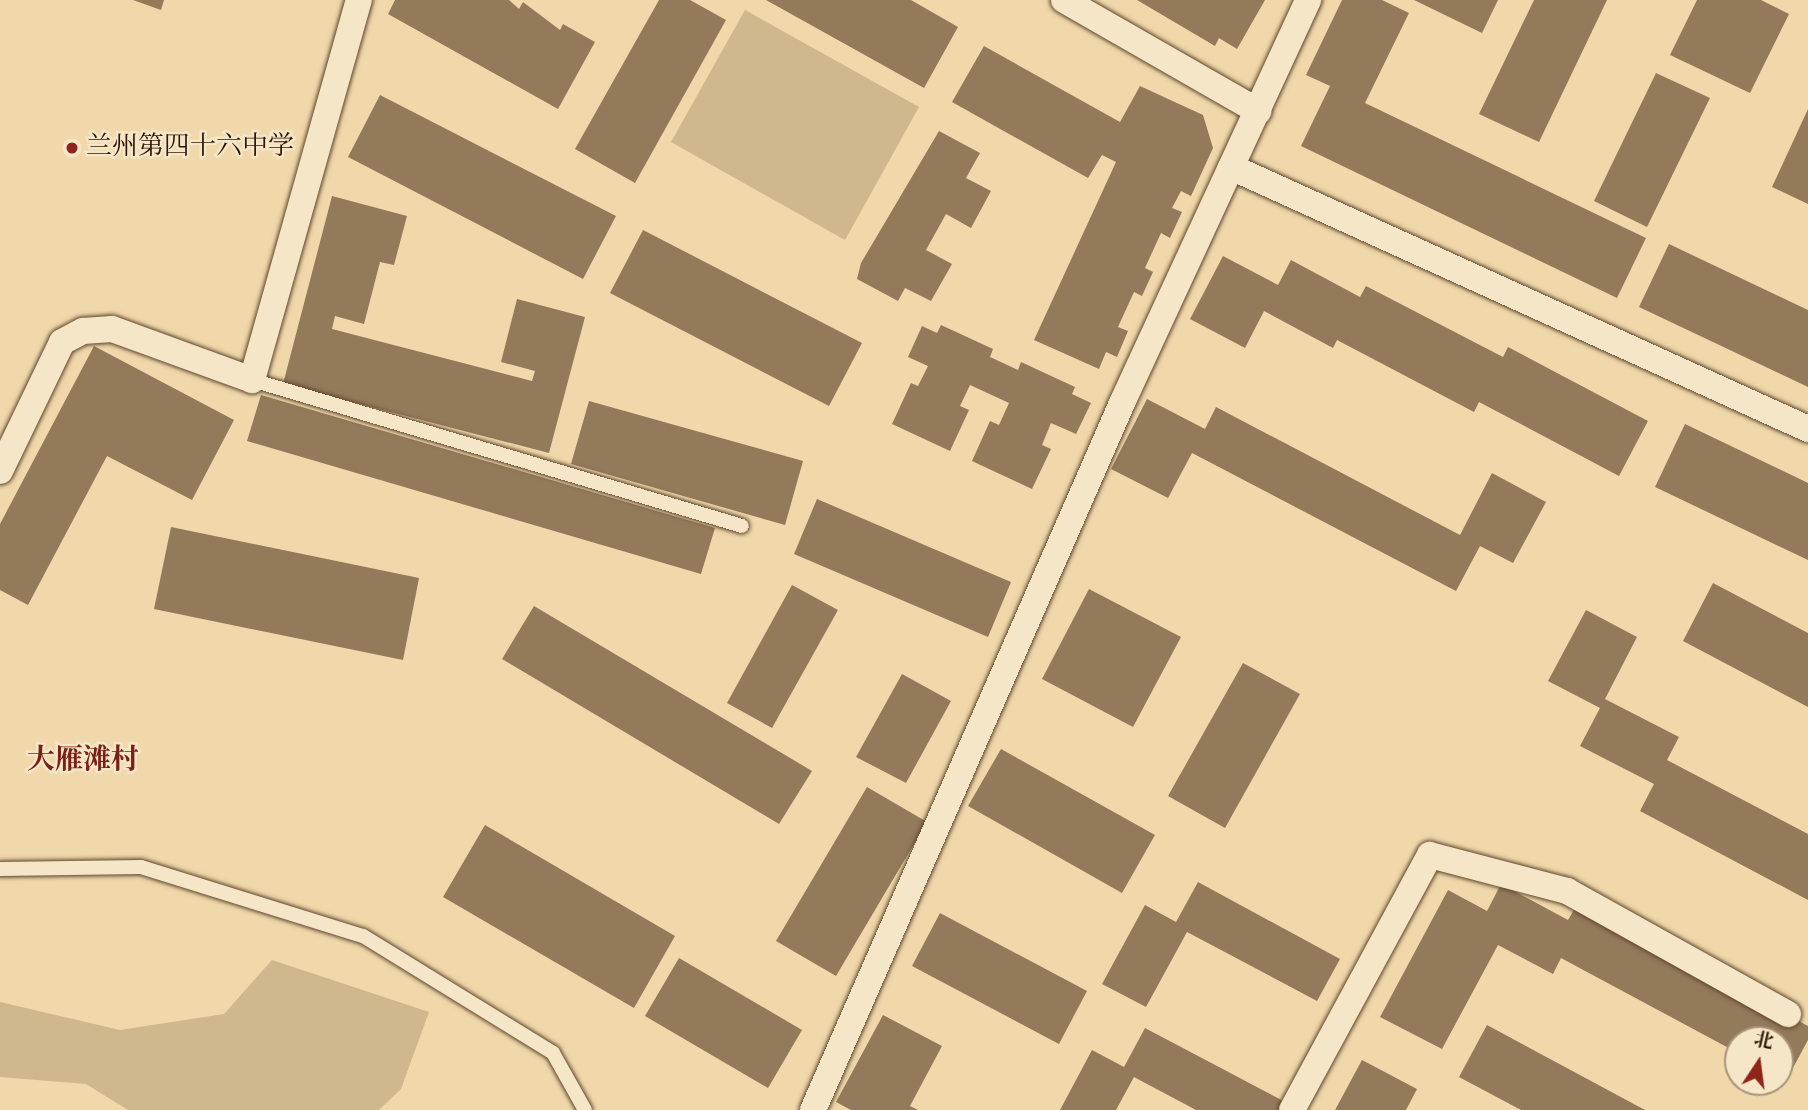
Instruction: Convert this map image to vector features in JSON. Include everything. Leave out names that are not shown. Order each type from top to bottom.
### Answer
[{"type":"street","points":[[0,471],[62,342],[83,331],[112,329],[252,380],[359,0]]},
{"type":"street","points":[[1064,0],[1258,111]]},
{"type":"street","points":[[813,1110],[1231,167],[1308,0]]},
{"type":"street","points":[[1231,167],[1808,429]]},
{"type":"street","points":[[1293,1110],[1430,855],[1567,891],[1788,1014]]},
{"type":"lane","points":[[252,380],[742,526]]},
{"type":"lane","points":[[0,869],[141,867],[363,936],[553,1054],[585,1110]]},
{"type":"shaded area","points":[[745,10],[919,107],[845,240],[671,142]]},
{"type":"shaded area","points":[[272,960],[429,1012],[401,1089],[379,1110],[128,1110],[86,1084],[0,1077],[0,1002],[120,1030],[224,1014]]},
{"type":"building","points":[[133,0],[164,0],[161,10]]},
{"type":"building","points":[[395,0],[509,0],[519,9],[523,2],[560,30],[563,24],[595,42],[558,109],[388,14]]},
{"type":"building","points":[[659,0],[690,0],[726,20],[635,183],[575,149]]},
{"type":"building","points":[[766,0],[911,0],[958,27],[924,88]]},
{"type":"building","points":[[1137,0],[1265,0],[1237,49],[1219,38],[1215,46]]},
{"type":"building","points":[[1342,0],[1382,0],[1409,13],[1365,103],[1646,238],[1617,298],[1301,146],[1330,86],[1306,75]]},
{"type":"building","points":[[1414,0],[1498,0],[1482,33]]},
{"type":"building","points":[[1534,0],[1607,0],[1539,142],[1479,114]]},
{"type":"building","points":[[1697,0],[1761,0],[1789,14],[1750,93],[1670,55]]},
{"type":"building","points":[[984,46],[1120,122],[1140,86],[1203,115],[1213,148],[1191,196],[1181,191],[1172,208],[1182,212],[1170,238],[1161,233],[1145,268],[1153,272],[1142,296],[1134,292],[1118,327],[1128,331],[1117,357],[1106,352],[1099,369],[1034,340],[1116,162],[1102,155],[1088,178],[952,102]]},
{"type":"building","points":[[1656,73],[1710,98],[1647,227],[1594,201]]},
{"type":"building","points":[[380,95],[616,216],[583,279],[348,157]]},
{"type":"building","points":[[1808,109],[1808,204],[1772,187]]},
{"type":"building","points":[[939,131],[980,153],[966,178],[991,191],[971,228],[946,214],[926,250],[952,264],[931,301],[905,288],[898,301],[857,279],[861,263]]},
{"type":"building","points":[[332,196],[407,216],[394,265],[380,262],[364,324],[335,316],[332,329],[532,381],[535,371],[501,362],[517,299],[585,317],[549,453],[283,384]]},
{"type":"building","points":[[643,230],[862,343],[829,406],[610,293]]},
{"type":"building","points":[[1669,244],[1808,310],[1808,387],[1639,307]]},
{"type":"building","points":[[1223,256],[1278,285],[1291,260],[1360,297],[1366,286],[1503,357],[1508,347],[1648,421],[1619,476],[1479,402],[1474,412],[1337,340],[1333,348],[1264,311],[1245,348],[1190,319]]},
{"type":"building","points":[[941,325],[993,349],[990,357],[1018,370],[1021,362],[1075,387],[1072,394],[1091,403],[1076,434],[1051,423],[1042,445],[1051,449],[1032,489],[972,461],[990,421],[999,425],[1009,403],[970,385],[960,406],[969,410],[950,451],[892,424],[911,383],[918,386],[928,366],[908,357],[922,326],[937,333]]},
{"type":"building","points":[[94,346],[234,420],[192,500],[107,456],[28,605],[0,590],[0,524]]},
{"type":"building","points":[[261,395],[715,528],[701,574],[247,441]]},
{"type":"building","points":[[1147,399],[1205,429],[1216,407],[1460,535],[1492,473],[1546,502],[1513,563],[1480,546],[1456,591],[1192,453],[1168,498],[1111,469]]},
{"type":"building","points":[[589,401],[803,461],[785,525],[571,464]]},
{"type":"building","points":[[1685,424],[1808,483],[1808,560],[1655,487]]},
{"type":"building","points":[[817,499],[1011,582],[988,637],[794,554]]},
{"type":"building","points":[[171,527],[419,578],[403,660],[154,609]]},
{"type":"building","points":[[1713,583],[1808,633],[1808,707],[1683,641]]},
{"type":"building","points":[[792,585],[838,610],[772,728],[727,703]]},
{"type":"building","points":[[1089,589],[1181,637],[1133,727],[1042,679]]},
{"type":"building","points":[[534,606],[812,771],[779,824],[502,659]]},
{"type":"building","points":[[1586,610],[1637,637],[1605,699],[1679,737],[1667,760],[1808,834],[1808,900],[1640,811],[1654,784],[1580,746],[1600,708],[1548,681]]},
{"type":"building","points":[[1243,663],[1300,694],[1225,828],[1168,796]]},
{"type":"building","points":[[902,674],[951,701],[906,783],[856,757]]},
{"type":"building","points":[[1001,749],[1155,835],[1122,893],[968,806]]},
{"type":"building","points":[[867,787],[927,822],[836,976],[776,941]]},
{"type":"building","points":[[485,825],[675,936],[634,1008],[443,897]]},
{"type":"building","points":[[1198,882],[1340,959],[1317,1001],[1187,932],[1146,1007],[1102,984],[1145,905],[1176,922]]},
{"type":"building","points":[[1501,884],[1568,920],[1578,903],[1808,1026],[1808,1040],[1794,1066],[1794,1026],[1724,1026],[1724,1045],[1561,958],[1553,974],[1498,945],[1442,1049],[1380,1017],[1448,890],[1487,911]]},
{"type":"building","points":[[940,913],[1087,991],[1059,1044],[912,966]]},
{"type":"building","points":[[679,958],[802,1030],[768,1088],[645,1016]]},
{"type":"building","points":[[883,1015],[942,1046],[910,1106],[918,1110],[851,1110],[836,1102]]},
{"type":"building","points":[[1487,1025],[1645,1110],[1521,1110],[1459,1077]]},
{"type":"building","points":[[1145,1028],[1287,1103],[1284,1110],[1196,1110],[1134,1077],[1116,1110],[1060,1110],[1092,1050],[1124,1067]]},
{"type":"building","points":[[1362,1060],[1417,1089],[1406,1110],[1335,1110]]},
{"type":"place","name":"兰州第四十六中学","points":[[72,148]]},
{"type":"district","name":"大雁滩村","points":[[83,761]]}]
